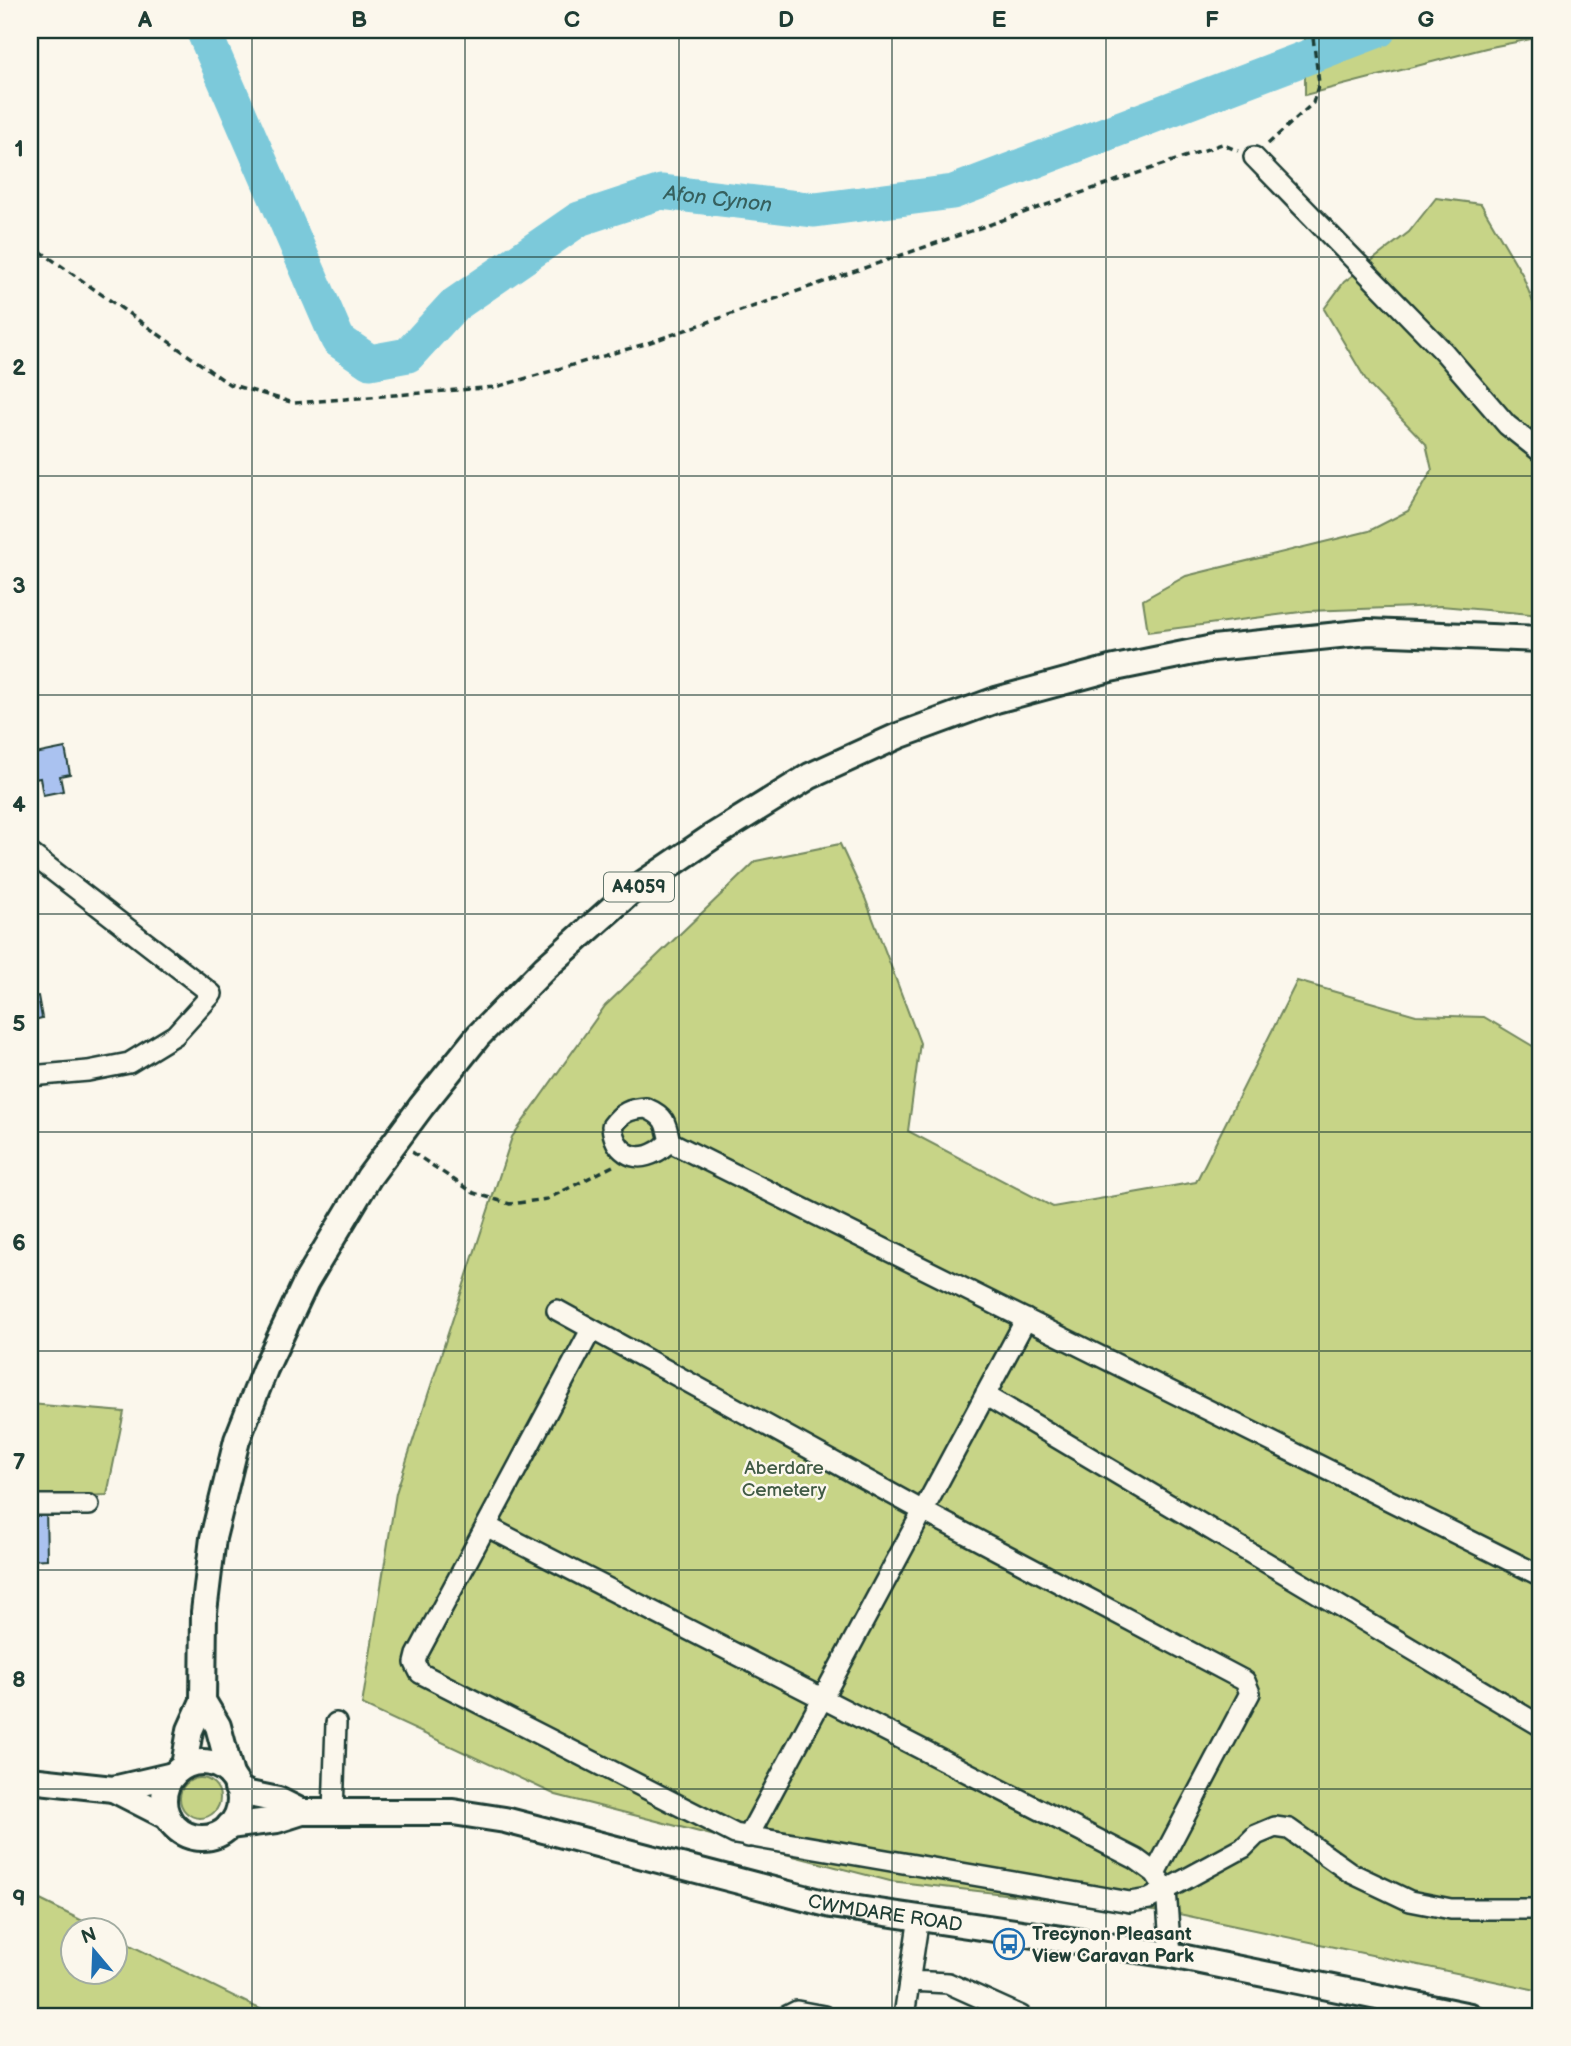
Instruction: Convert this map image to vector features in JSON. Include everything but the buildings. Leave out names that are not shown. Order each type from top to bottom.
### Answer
[{"type":"main road","name":"A4059","points":[[178,1770],[190,1730],[203,1701],[204,1612],[213,1538],[237,1440],[265,1369],[306,1282],[369,1177],[478,1036],[545,968],[629,893],[713,836],[810,776],[898,736],[1009,696],[1110,669],[1213,648],[1368,632],[1541,639]]},
{"type":"main road","name":"A4059","points":[[203,1701],[218,1726],[234,1782]]},
{"type":"main road","points":[[113,1789],[203,1762],[212,1763],[221,1767],[234,1782],[239,1797],[238,1810],[229,1826],[218,1834],[197,1837],[186,1835],[175,1827],[168,1817],[164,1798],[167,1785],[178,1770]]},
{"type":"main road","points":[[30,1780],[113,1789],[168,1817]]},
{"type":"main road","name":"CWMDARE ROAD","points":[[234,1782],[249,1794],[278,1800],[302,1812]]},
{"type":"main road","name":"CWMDARE ROAD","points":[[229,1826],[277,1820],[302,1812],[453,1812],[505,1821],[831,1905],[1171,1955],[1470,2016]]},
{"type":"street","points":[[1254,157],[1444,352],[1507,425],[1541,452]]},
{"type":"street","points":[[30,853],[212,994],[175,1035],[129,1063],[88,1071],[30,1076]]},
{"type":"street","points":[[646,1108],[658,1113],[666,1123],[670,1142],[654,1154],[631,1156],[621,1150],[614,1139],[612,1126],[620,1115],[631,1109],[646,1108]]},
{"type":"street","points":[[670,1142],[1541,1576]]},
{"type":"street","points":[[557,1310],[923,1511],[1245,1681],[1250,1693],[1155,1873]]},
{"type":"street","points":[[748,1837],[1026,1319]]},
{"type":"street","points":[[591,1330],[417,1655],[415,1663],[420,1673],[735,1834],[748,1837],[1130,1902],[1149,1899],[1243,1848],[1256,1835],[1275,1827],[1289,1829],[1351,1873],[1410,1901],[1451,1909],[1541,1909]]},
{"type":"street","points":[[985,1395],[1541,1726]]},
{"type":"street","points":[[30,1504],[89,1505]]},
{"type":"street","points":[[486,1526],[1136,1859],[1155,1873],[1166,1890],[1171,1955]]},
{"type":"street","points":[[333,1813],[336,1723]]},
{"type":"street","points":[[904,2016],[919,1917]]},
{"type":"street","points":[[910,1981],[948,1983],[1021,2016]]},
{"type":"street","points":[[787,2016],[797,2011],[824,2016]]},
{"type":"path","points":[[1254,157],[1313,103],[1319,83],[1312,30]]},
{"type":"path","points":[[30,244],[229,384],[294,403],[496,387],[645,344],[1222,144]]},
{"type":"path","points":[[396,1141],[474,1193],[510,1204],[547,1199],[631,1156]]},
{"type":"green space","points":[[1541,30],[1541,37],[1486,48],[1305,95],[1305,32]]},
{"type":"green space","points":[[1436,198],[1481,204],[1522,274],[1541,323],[1541,615],[1441,606],[1308,611],[1148,632],[1143,600],[1186,576],[1369,531],[1408,511],[1432,470],[1426,444],[1369,385],[1324,309],[1344,282],[1409,232]]},
{"type":"green space","name":"Aberdare Cemetery","points":[[840,844],[865,898],[920,1043],[908,1131],[1053,1207],[1196,1182],[1297,981],[1416,1015],[1484,1017],[1541,1051],[1541,1991],[1179,1914],[890,1881],[556,1795],[362,1705],[396,1493],[512,1137],[605,1006],[756,861]]},
{"type":"green space","points":[[30,1404],[124,1412],[107,1495],[30,1498]]},
{"type":"green space","points":[[200,1778],[214,1784],[220,1798],[214,1812],[200,1818],[186,1812],[180,1798],[186,1784]]},
{"type":"green space","points":[[30,1895],[73,1916],[60,1916],[60,1986],[130,1986],[130,1945],[274,2016],[30,2016]]},
{"type":"waterway","name":"Afon Cynon","points":[[203,30],[338,340],[370,362],[408,355],[453,306],[579,219],[661,192],[815,210],[953,192],[1379,30]]},
{"type":"place","name":"Trecynon Pleasant View Caravan Park","points":[[1009,1944]]}]
